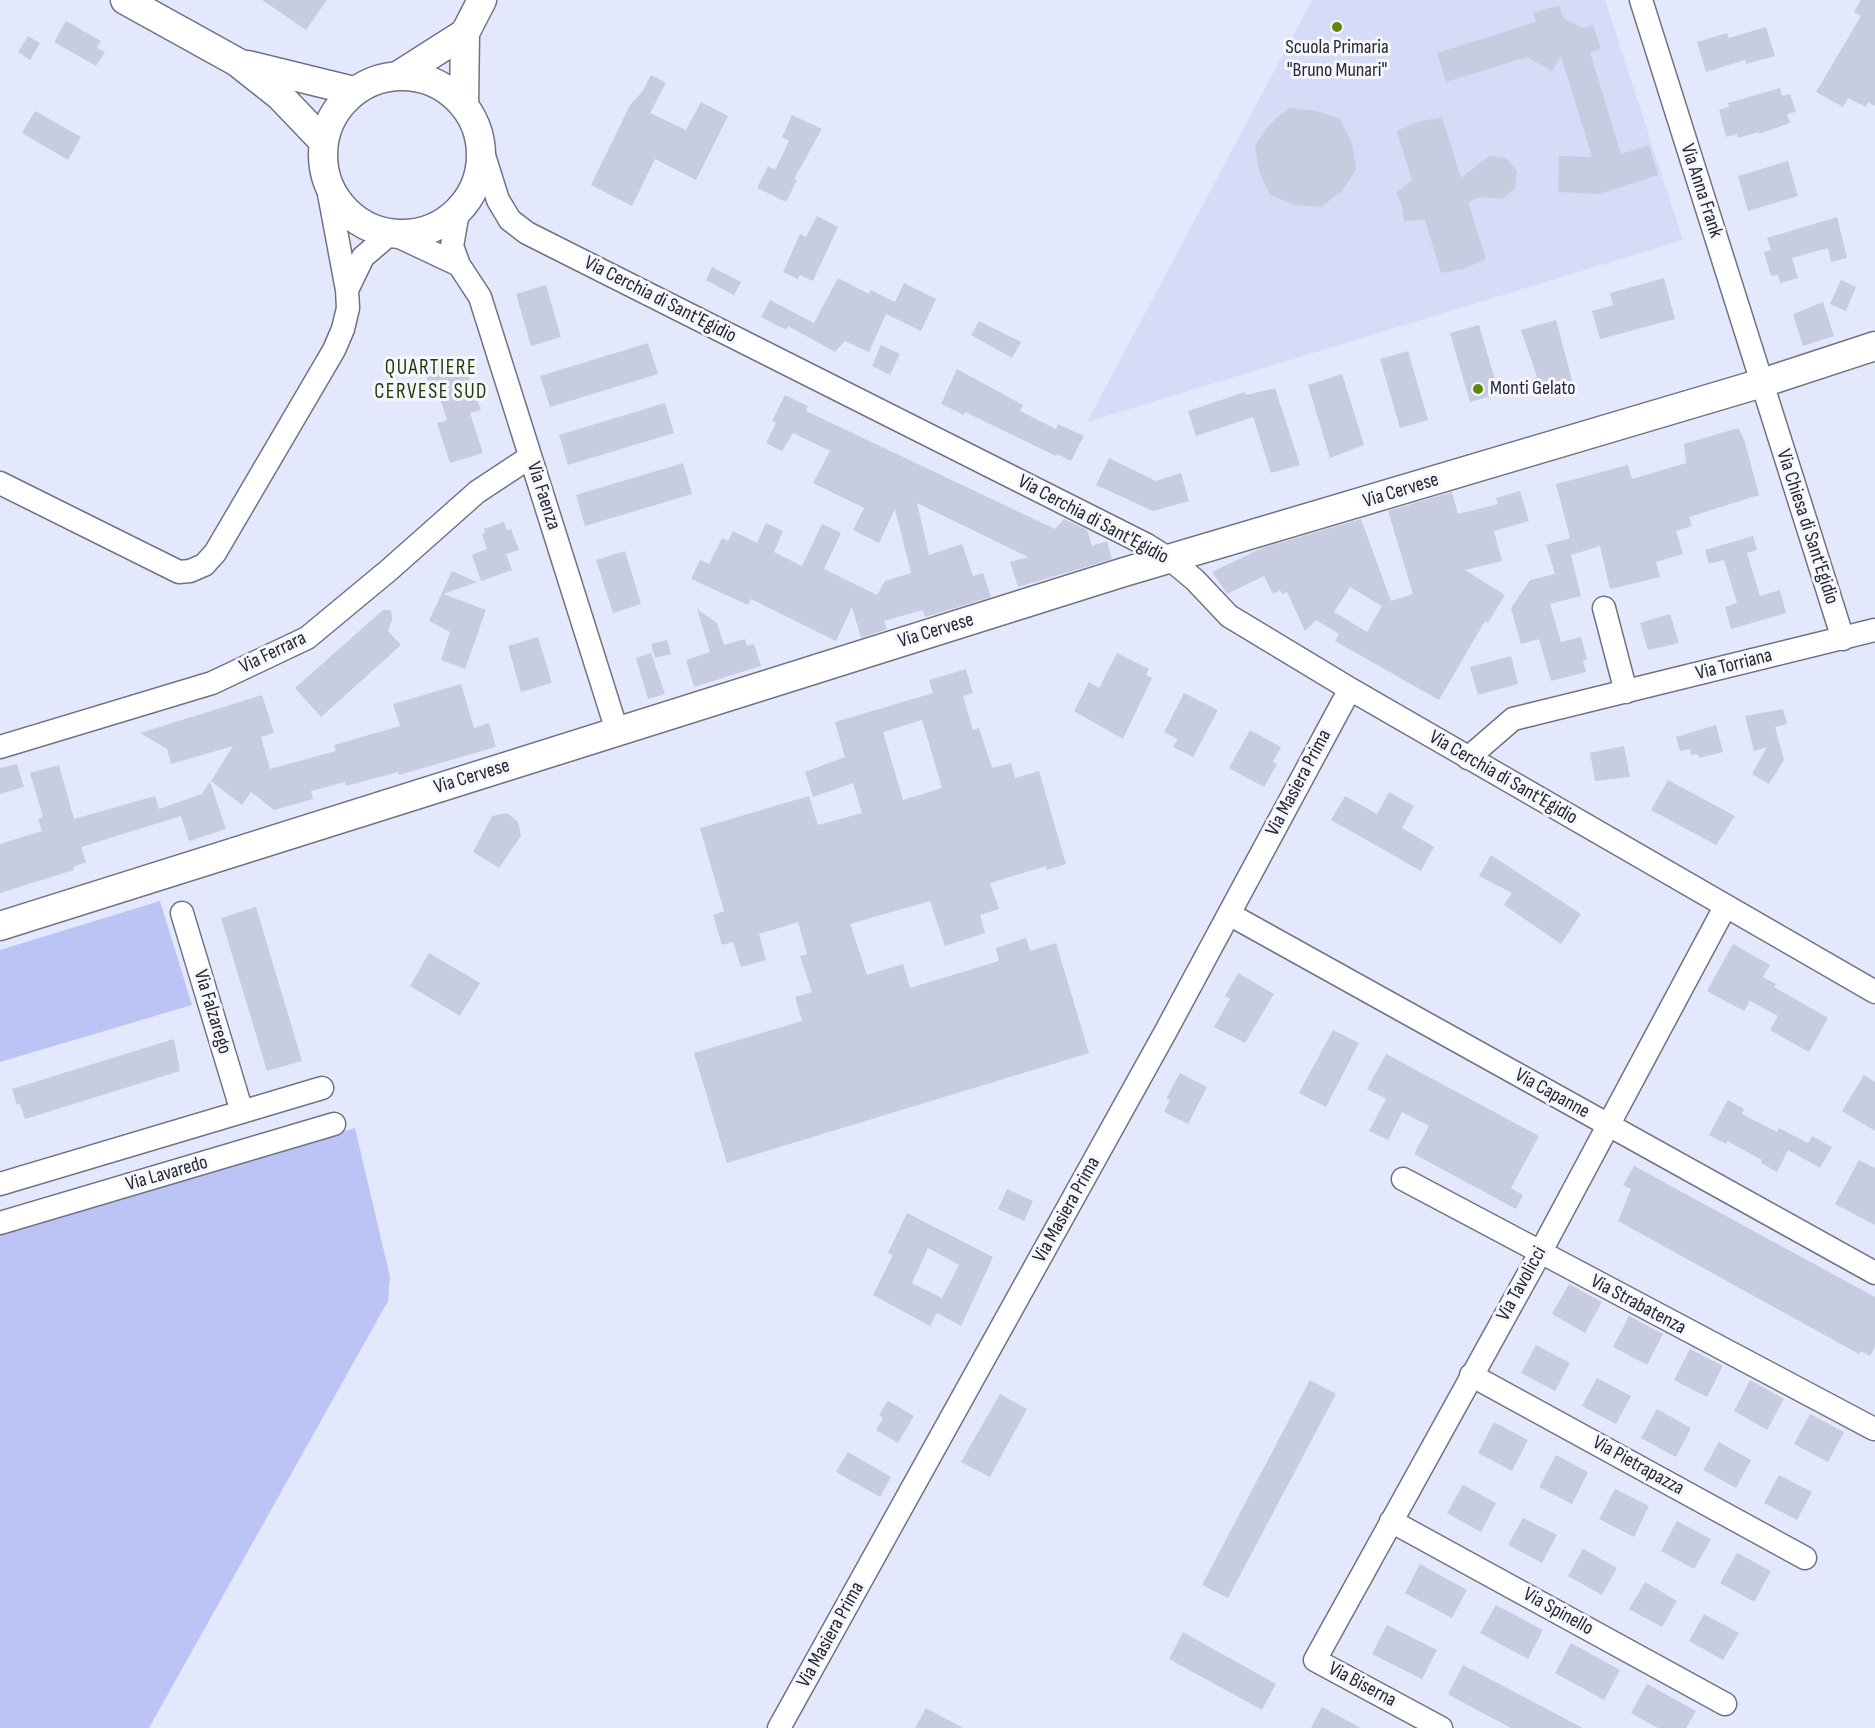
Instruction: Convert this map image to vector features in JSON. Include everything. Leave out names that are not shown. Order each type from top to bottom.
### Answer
[{"type":"main road","points":[[125,0],[237,62],[280,96],[323,141]]},
{"type":"main road","points":[[464,105],[465,33],[482,0]]},
{"type":"main road","points":[[399,75],[465,33]]},
{"type":"main road","points":[[237,62],[354,91]]},
{"type":"main road","points":[[399,75],[417,76],[435,82],[464,105],[478,131],[481,146],[479,176],[474,190],[458,212],[446,221],[420,232],[391,233],[364,224],[352,216],[327,183],[323,162],[323,141],[334,113],[354,91],[375,80],[399,75]]},
{"type":"main road","name":"Via Cervese","points":[[0,926],[617,731],[1171,560],[1762,383],[1875,346]]},
{"type":"street","name":"Via Anna Frank","points":[[1641,0],[1762,383]]},
{"type":"street","name":"Via Cerchia di Sant'Egidio","points":[[481,146],[498,200],[510,220],[527,233],[1147,545],[1171,560],[1229,616],[1468,758],[1875,992]]},
{"type":"street","points":[[0,483],[178,572],[190,571],[204,565],[215,553],[334,350],[346,318],[347,290],[327,183]]},
{"type":"street","points":[[458,212],[452,246],[459,265]]},
{"type":"street","points":[[347,290],[363,256],[391,233],[459,265]]},
{"type":"street","name":"Via Faenza","points":[[459,265],[480,297],[617,731]]},
{"type":"street","name":"Via Chiesa di Sant'Egidio","points":[[1762,383],[1843,639]]},
{"type":"street","name":"Via Ferrara","points":[[0,747],[212,683],[307,639],[477,492],[530,457]]},
{"type":"street","points":[[1604,608],[1626,692]]},
{"type":"street","points":[[1843,639],[1875,630]]},
{"type":"street","name":"Via Torriana","points":[[1468,758],[1513,719],[1843,639]]},
{"type":"street","name":"Via Masiera Prima","points":[[779,1728],[1229,914],[1350,689]]},
{"type":"street","name":"Via Tavolicci","points":[[1315,1660],[1540,1253],[1725,907]]},
{"type":"street","name":"Via Falzarego","points":[[182,913],[242,1112]]},
{"type":"street","name":"Via Capanne","points":[[1229,914],[1875,1273]]},
{"type":"street","name":"Via Lavaredo","points":[[0,1184],[322,1088]]},
{"type":"street","name":"Via Lavaredo","points":[[0,1223],[334,1124]]},
{"type":"street","name":"Via Strabatenza","points":[[1403,1179],[1874,1429]]},
{"type":"street","name":"Via Pietrapazza","points":[[1471,1375],[1804,1558]]},
{"type":"street","name":"Via Spinello","points":[[1391,1521],[1725,1704]]},
{"type":"street","name":"Via Biserna","points":[[1315,1660],[1441,1728]]},
{"type":"shaded area","points":[[1312,0],[1605,0],[1683,240],[1087,422]]},
{"type":"shaded area","points":[[160,901],[192,1005],[0,1062],[0,950]]},
{"type":"shaded area","points":[[355,1128],[390,1277],[388,1301],[149,1728],[0,1728],[0,1232]]},
{"type":"building","points":[[262,0],[327,0],[306,30]]},
{"type":"building","points":[[1861,0],[1875,0],[1875,106],[1868,102],[1866,107],[1848,98],[1843,107],[1816,92],[1861,16],[1854,12]]},
{"type":"building","points":[[1559,5],[1563,18],[1582,28],[1593,25],[1601,49],[1590,52],[1621,154],[1649,145],[1658,175],[1599,194],[1558,192],[1559,156],[1592,157],[1561,56],[1552,71],[1527,57],[1446,82],[1437,53],[1536,22],[1533,13]]},
{"type":"building","points":[[66,21],[101,41],[97,48],[105,52],[96,66],[54,42]]},
{"type":"building","points":[[1766,27],[1775,56],[1746,64],[1745,60],[1706,72],[1697,42],[1727,33],[1729,38]]},
{"type":"building","points":[[28,36],[40,43],[30,60],[18,52]]},
{"type":"building","points":[[651,75],[666,83],[650,113],[686,130],[701,102],[728,116],[696,180],[655,159],[632,206],[591,185],[630,105],[642,92]]},
{"type":"building","points":[[1780,88],[1782,96],[1790,94],[1796,112],[1787,114],[1790,123],[1759,134],[1759,132],[1738,138],[1737,134],[1726,137],[1719,110],[1729,107],[1728,103]]},
{"type":"building","points":[[1289,108],[1317,111],[1340,119],[1352,143],[1356,169],[1342,191],[1321,207],[1296,205],[1270,195],[1259,171],[1255,146],[1270,124]]},
{"type":"building","points":[[35,111],[81,137],[68,160],[22,133]]},
{"type":"building","points":[[792,115],[822,129],[794,179],[797,180],[786,202],[757,188],[768,166],[775,170],[789,141],[782,137]]},
{"type":"building","points":[[1442,117],[1461,178],[1489,156],[1506,158],[1517,171],[1515,188],[1502,199],[1481,197],[1468,202],[1486,259],[1464,269],[1441,273],[1425,220],[1404,221],[1402,206],[1396,193],[1412,180],[1397,131],[1417,122]]},
{"type":"building","points":[[1788,161],[1798,196],[1748,211],[1738,176]]},
{"type":"building","points":[[817,216],[838,227],[813,281],[800,275],[798,279],[783,272],[800,234],[806,237]]},
{"type":"building","points":[[1837,217],[1847,258],[1831,262],[1828,248],[1792,258],[1798,278],[1780,283],[1778,275],[1771,276],[1764,252],[1771,250],[1767,238]]},
{"type":"building","points":[[712,267],[741,282],[734,295],[706,280]]},
{"type":"building","points":[[838,278],[869,294],[871,290],[895,302],[904,283],[936,299],[921,331],[886,314],[869,352],[845,341],[835,352],[788,326],[786,330],[761,317],[770,300],[814,323]]},
{"type":"building","points":[[1664,278],[1675,319],[1600,339],[1592,311],[1613,305],[1610,293]]},
{"type":"building","points":[[1841,280],[1856,287],[1846,311],[1830,304]]},
{"type":"building","points":[[546,285],[561,337],[531,346],[516,294]]},
{"type":"building","points":[[1823,302],[1834,336],[1803,346],[1793,314]]},
{"type":"building","points":[[1556,320],[1573,384],[1538,395],[1533,378],[1537,377],[1521,330]]},
{"type":"building","points":[[979,321],[1021,342],[1012,358],[971,335]]},
{"type":"building","points":[[1479,325],[1499,394],[1470,402],[1450,333]]},
{"type":"building","points":[[648,343],[658,374],[550,407],[540,376]]},
{"type":"building","points":[[881,345],[900,354],[890,375],[872,366]]},
{"type":"building","points":[[1408,351],[1428,420],[1400,428],[1380,359]]},
{"type":"building","points":[[439,362],[443,378],[466,371],[481,410],[470,413],[483,453],[450,463],[437,423],[447,420],[434,380],[428,382],[424,367]]},
{"type":"building","points":[[957,369],[1023,405],[1020,411],[1056,429],[1058,424],[1084,436],[1071,461],[965,412],[964,415],[941,404]]},
{"type":"building","points":[[1342,374],[1364,445],[1330,458],[1308,385]]},
{"type":"building","points":[[1275,388],[1300,465],[1271,473],[1253,417],[1196,436],[1188,411],[1245,392],[1246,395]]},
{"type":"building","points":[[785,395],[808,406],[806,411],[1055,529],[1064,519],[1087,530],[1092,546],[1107,541],[1112,559],[1018,587],[1010,562],[1028,557],[917,503],[929,555],[962,544],[973,576],[983,573],[991,597],[925,617],[923,610],[884,621],[887,629],[861,638],[852,607],[836,641],[751,599],[748,605],[691,579],[700,560],[709,564],[722,538],[728,541],[733,531],[757,543],[766,523],[783,531],[774,552],[802,566],[822,524],[841,533],[824,569],[877,595],[885,581],[911,573],[895,509],[879,543],[853,530],[864,508],[813,483],[830,451],[793,433],[782,451],[766,443],[776,423],[772,421]]},
{"type":"building","points":[[665,403],[674,433],[568,465],[559,435]]},
{"type":"building","points":[[1738,428],[1744,439],[1759,495],[1689,517],[1692,526],[1676,531],[1683,554],[1656,562],[1660,577],[1610,589],[1600,546],[1571,555],[1581,596],[1550,604],[1561,642],[1581,637],[1587,659],[1583,661],[1586,672],[1551,681],[1539,639],[1521,644],[1511,608],[1530,580],[1555,574],[1546,545],[1570,538],[1556,484],[1628,465],[1632,479],[1686,463],[1684,444]]},
{"type":"building","points":[[1109,458],[1156,481],[1181,473],[1189,501],[1153,511],[1096,485]]},
{"type":"building","points":[[683,463],[692,494],[585,526],[576,495]]},
{"type":"building","points":[[1520,491],[1529,521],[1494,531],[1502,561],[1465,570],[1505,595],[1488,623],[1485,621],[1439,700],[1335,641],[1339,634],[1316,620],[1305,631],[1287,592],[1282,594],[1280,590],[1273,594],[1264,576],[1227,594],[1212,572],[1262,548],[1361,519],[1391,601],[1413,594],[1388,511],[1452,492],[1458,514],[1498,504],[1496,498]],"holes":[[[1350,587],[1382,606],[1367,632],[1334,612]]]},
{"type":"building","points":[[504,522],[507,530],[511,529],[519,550],[506,554],[512,570],[481,581],[472,555],[487,549],[482,534],[485,533],[484,529]]},
{"type":"building","points":[[1753,536],[1757,550],[1747,553],[1760,596],[1780,590],[1786,613],[1731,629],[1725,607],[1737,603],[1724,560],[1709,564],[1705,550]]},
{"type":"building","points":[[625,551],[641,604],[613,613],[596,560]]},
{"type":"building","points":[[452,571],[477,582],[443,594],[486,610],[465,669],[441,660],[450,632],[429,621]]},
{"type":"building","points":[[697,609],[717,623],[724,645],[745,639],[747,646],[754,644],[761,666],[694,687],[686,660],[710,652]]},
{"type":"building","points":[[383,610],[391,610],[392,620],[388,631],[401,645],[321,717],[295,688]]},
{"type":"building","points":[[1670,614],[1679,643],[1648,650],[1640,623]]},
{"type":"building","points":[[538,637],[552,683],[521,692],[508,646]]},
{"type":"building","points":[[667,640],[671,654],[655,658],[651,644]]},
{"type":"building","points":[[651,653],[665,694],[648,699],[636,658]]},
{"type":"building","points":[[1117,653],[1149,669],[1146,675],[1152,678],[1123,739],[1074,711],[1089,682],[1099,688]]},
{"type":"building","points":[[1511,656],[1518,684],[1478,695],[1470,667]]},
{"type":"building","points":[[966,669],[973,693],[963,696],[973,730],[979,728],[992,768],[1011,763],[1015,778],[1039,771],[1066,864],[1047,870],[1046,866],[990,883],[999,909],[980,915],[985,933],[945,946],[930,901],[850,924],[867,975],[903,964],[910,988],[999,961],[996,948],[1026,938],[1030,951],[1056,943],[1089,1053],[727,1163],[694,1053],[802,1021],[795,997],[812,992],[800,956],[807,954],[798,922],[759,934],[766,960],[741,967],[733,942],[722,945],[713,915],[724,911],[700,828],[809,796],[818,825],[862,813],[853,783],[813,797],[805,772],[845,757],[835,722],[933,693],[929,680]],"holes":[[[922,720],[942,788],[903,800],[883,732]]]},
{"type":"building","points":[[461,684],[474,728],[489,723],[496,747],[399,775],[398,772],[346,786],[345,782],[311,791],[313,799],[274,810],[251,792],[242,805],[211,781],[233,746],[171,764],[167,749],[140,733],[262,695],[274,733],[261,737],[270,769],[336,751],[334,745],[400,726],[393,704]]},
{"type":"building","points":[[1184,693],[1218,710],[1193,757],[1173,747],[1178,739],[1164,732]]},
{"type":"building","points":[[1783,709],[1787,724],[1775,727],[1784,760],[1769,784],[1752,774],[1767,747],[1754,751],[1745,716]]},
{"type":"building","points":[[1716,725],[1723,752],[1699,758],[1698,754],[1691,755],[1690,749],[1680,751],[1676,737]]},
{"type":"building","points":[[1250,730],[1281,747],[1273,762],[1277,764],[1264,787],[1229,768]]},
{"type":"building","points":[[1624,746],[1630,777],[1595,781],[1590,753]]},
{"type":"building","points":[[17,764],[24,787],[0,794],[0,768]]},
{"type":"building","points":[[59,765],[74,819],[155,796],[159,809],[202,794],[210,781],[226,829],[189,841],[181,816],[81,847],[86,862],[73,867],[74,870],[0,893],[0,844],[42,831],[38,819],[43,817],[30,773]]},
{"type":"building","points":[[1668,780],[1735,816],[1716,845],[1651,810]]},
{"type":"building","points":[[1389,792],[1414,806],[1402,828],[1434,847],[1421,871],[1331,820],[1345,796],[1377,814]]},
{"type":"building","points":[[507,813],[518,822],[521,836],[499,868],[473,852],[492,816]]},
{"type":"building","points":[[1491,855],[1581,914],[1561,944],[1504,905],[1512,893],[1479,876]]},
{"type":"building","points":[[256,907],[302,1061],[267,1071],[221,918]]},
{"type":"building","points":[[1733,944],[1770,965],[1763,977],[1776,984],[1774,987],[1828,1018],[1809,1052],[1770,1030],[1778,1016],[1750,1001],[1744,1011],[1707,991]]},
{"type":"building","points":[[429,953],[480,983],[460,1016],[410,986]]},
{"type":"building","points":[[1238,973],[1274,994],[1245,1043],[1214,1027],[1230,999],[1225,996]]},
{"type":"building","points":[[1333,1030],[1359,1043],[1326,1107],[1299,1093]]},
{"type":"building","points":[[174,1039],[180,1071],[25,1119],[20,1104],[17,1105],[12,1089]]},
{"type":"building","points":[[1386,1054],[1539,1136],[1511,1188],[1523,1195],[1516,1209],[1414,1154],[1429,1126],[1402,1112],[1388,1140],[1369,1131],[1386,1099],[1367,1089]]},
{"type":"building","points":[[1180,1073],[1207,1087],[1188,1124],[1164,1112],[1170,1100],[1166,1099]]},
{"type":"building","points":[[1864,1075],[1875,1082],[1875,1131],[1842,1111]]},
{"type":"building","points":[[1728,1100],[1744,1109],[1742,1114],[1777,1132],[1779,1128],[1808,1143],[1812,1136],[1832,1147],[1820,1168],[1788,1150],[1777,1172],[1761,1163],[1762,1160],[1727,1141],[1726,1144],[1709,1135]]},
{"type":"building","points":[[1859,1160],[1875,1168],[1875,1225],[1835,1204]]},
{"type":"building","points":[[1634,1166],[1875,1297],[1875,1347],[1870,1356],[1861,1351],[1859,1354],[1618,1221],[1631,1189],[1623,1185]]},
{"type":"building","points":[[1007,1189],[1033,1201],[1024,1221],[998,1209]]},
{"type":"building","points":[[907,1213],[993,1257],[961,1326],[937,1313],[930,1326],[873,1295],[893,1255],[888,1253]],"holes":[[[928,1248],[959,1265],[942,1298],[912,1283]]]},
{"type":"building","points":[[1569,1284],[1602,1302],[1585,1333],[1552,1314]]},
{"type":"building","points":[[1629,1316],[1663,1334],[1647,1365],[1613,1347]]},
{"type":"building","points":[[1536,1345],[1570,1363],[1555,1391],[1521,1373]]},
{"type":"building","points":[[1690,1349],[1723,1366],[1707,1397],[1674,1380]]},
{"type":"building","points":[[1597,1378],[1631,1396],[1616,1424],[1582,1406]]},
{"type":"building","points":[[1310,1380],[1336,1394],[1228,1598],[1202,1585]]},
{"type":"building","points":[[1750,1380],[1784,1399],[1767,1430],[1734,1411]]},
{"type":"building","points":[[1000,1394],[1027,1409],[990,1477],[961,1462]]},
{"type":"building","points":[[888,1401],[914,1416],[898,1443],[876,1430],[883,1418],[879,1415]]},
{"type":"building","points":[[1657,1409],[1691,1428],[1676,1457],[1641,1438]]},
{"type":"building","points":[[1810,1414],[1844,1432],[1828,1462],[1794,1444]]},
{"type":"building","points":[[1494,1422],[1528,1440],[1512,1471],[1478,1453]]},
{"type":"building","points":[[1719,1442],[1751,1460],[1736,1488],[1703,1470]]},
{"type":"building","points":[[848,1452],[891,1477],[880,1497],[836,1472]]},
{"type":"building","points":[[1556,1455],[1588,1472],[1572,1504],[1539,1487]]},
{"type":"building","points":[[1779,1475],[1812,1492],[1797,1520],[1764,1503]]},
{"type":"building","points":[[1463,1485],[1496,1503],[1481,1532],[1447,1513]]},
{"type":"building","points":[[1615,1489],[1649,1506],[1634,1537],[1599,1519]]},
{"type":"building","points":[[1523,1518],[1557,1535],[1542,1563],[1508,1545]]},
{"type":"building","points":[[1677,1521],[1711,1539],[1694,1569],[1661,1551]]},
{"type":"building","points":[[1583,1549],[1617,1568],[1602,1595],[1568,1576]]},
{"type":"building","points":[[1737,1553],[1771,1571],[1754,1602],[1720,1583]]},
{"type":"building","points":[[1420,1564],[1467,1590],[1452,1618],[1405,1593]]},
{"type":"building","points":[[1645,1582],[1677,1601],[1662,1627],[1629,1609]]},
{"type":"building","points":[[1496,1605],[1543,1630],[1528,1659],[1480,1633]]},
{"type":"building","points":[[1704,1614],[1739,1633],[1723,1660],[1689,1641]]},
{"type":"building","points":[[1387,1625],[1437,1650],[1422,1679],[1372,1654]]},
{"type":"building","points":[[1183,1632],[1276,1684],[1262,1710],[1169,1659]]},
{"type":"building","points":[[1571,1643],[1620,1670],[1604,1700],[1555,1673]]},
{"type":"building","points":[[1463,1665],[1583,1728],[1511,1728],[1448,1694]]},
{"type":"building","points":[[1647,1684],[1696,1711],[1686,1728],[1658,1728],[1631,1713]]},
{"type":"building","points":[[1322,1707],[1361,1728],[1311,1728]]},
{"type":"building","points":[[926,1708],[963,1728],[915,1728]]},
{"type":"place","name":"Scuola Primaria \"Bruno Munari\"","points":[[1337,27]]},
{"type":"place","name":"Monti Gelato","points":[[1478,389]]},
{"type":"district","name":"QUARTIERE CERVESE SUD","points":[[431,381]]}]
